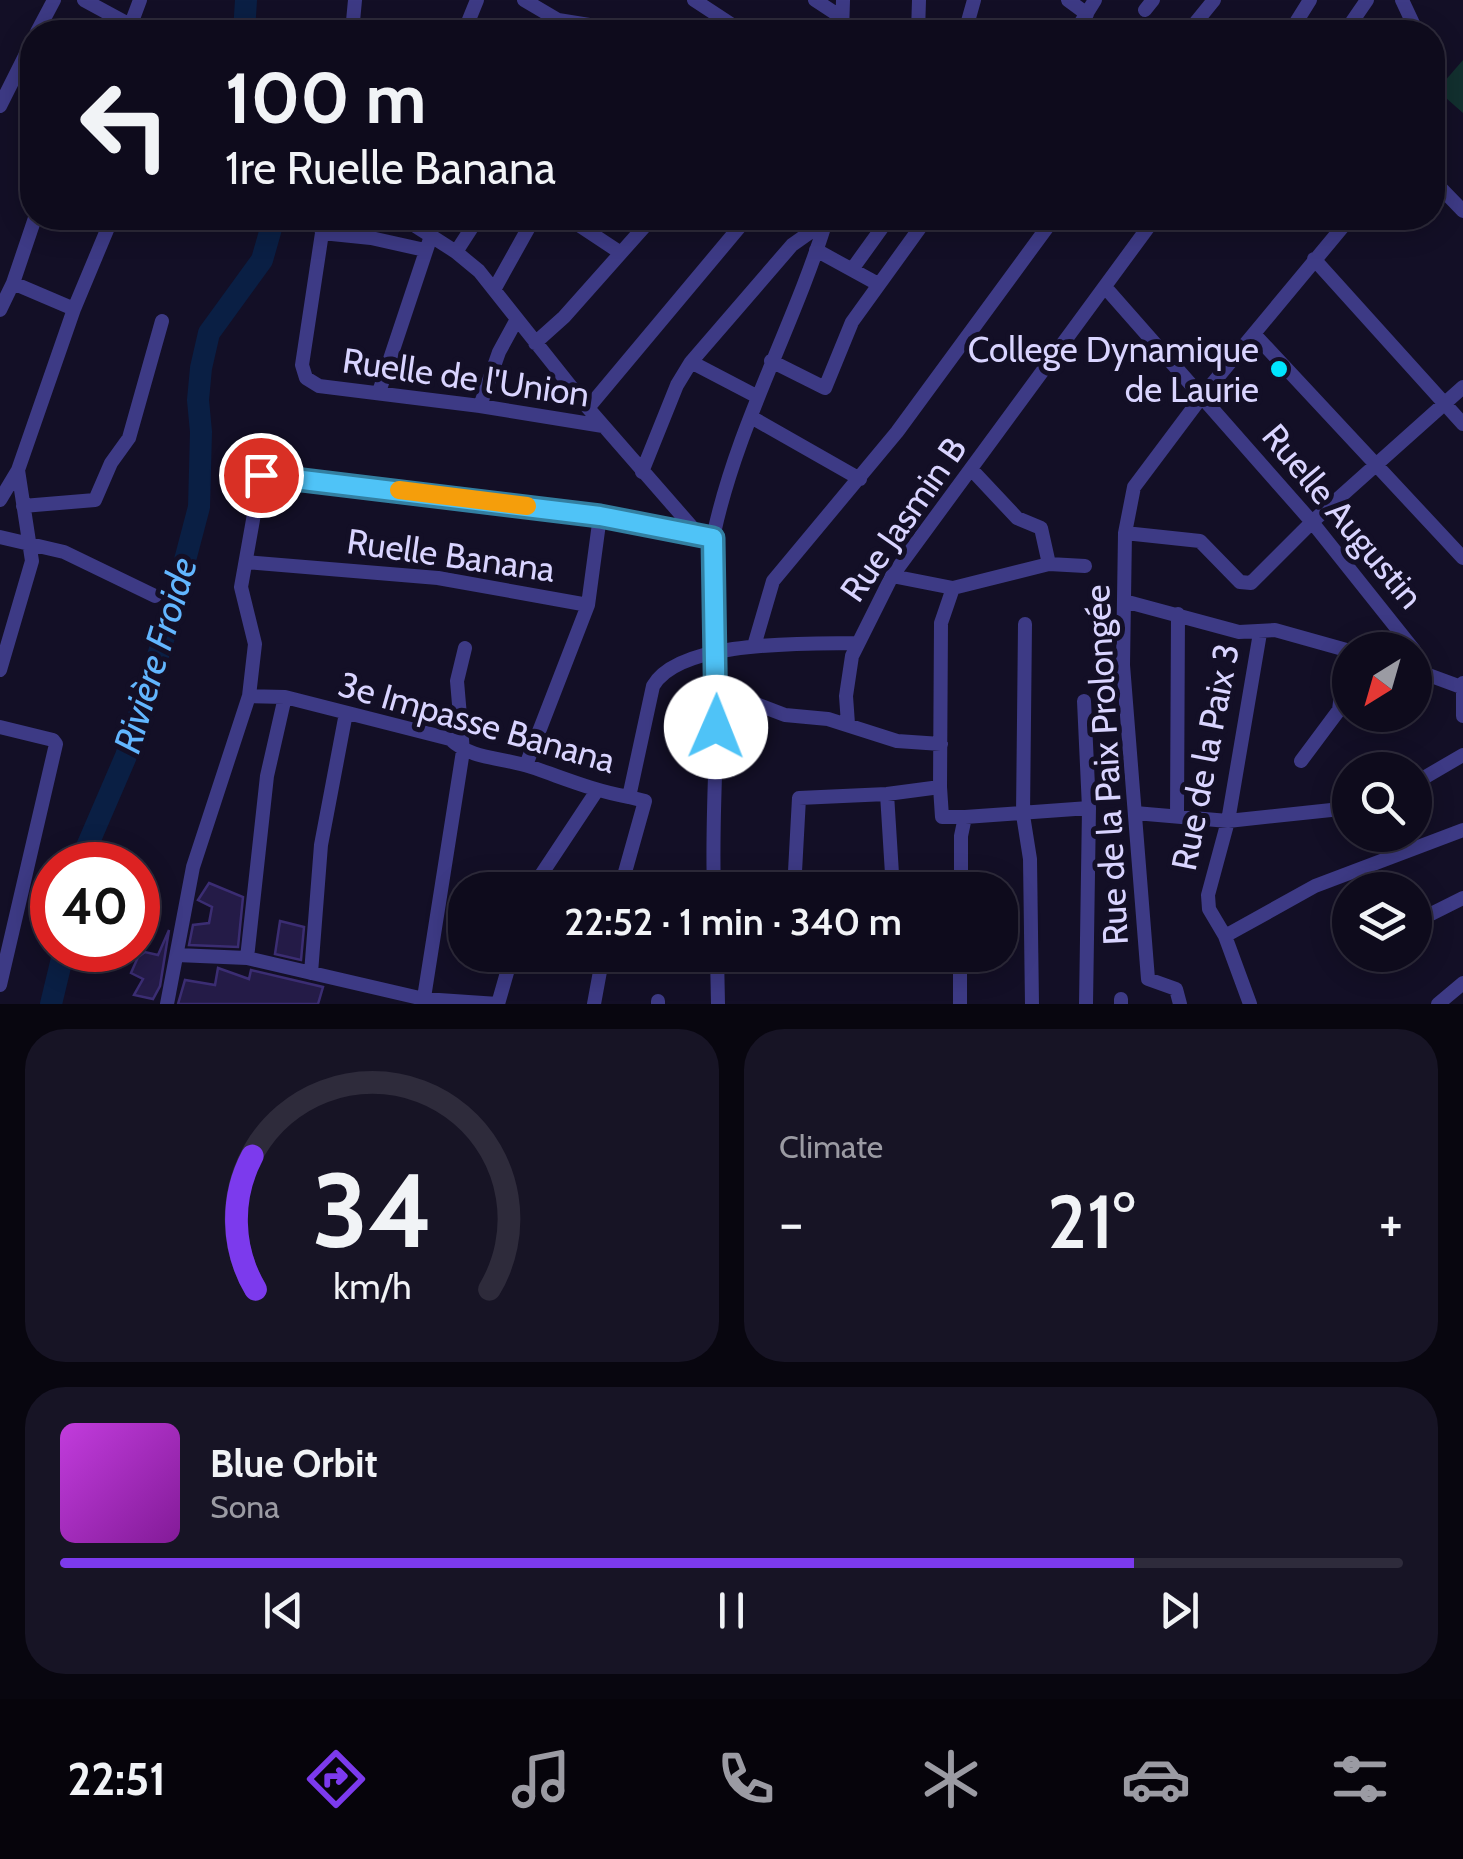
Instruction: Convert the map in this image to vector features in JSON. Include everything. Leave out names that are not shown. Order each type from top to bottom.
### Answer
[{"type":"street","points":[[84,0],[115,20]]},
{"type":"street","points":[[524,0],[548,20]]},
{"type":"street","points":[[694,0],[725,20]]},
{"type":"street","points":[[815,0],[836,20]]},
{"type":"street","points":[[1068,0],[1087,14]]},
{"type":"street","points":[[1083,20],[1095,0]]},
{"type":"street","points":[[1198,20],[1214,0]]},
{"type":"street","points":[[0,106],[20,66]]},
{"type":"street","points":[[1445,192],[1463,211]]},
{"type":"street","points":[[0,310],[30,230]]},
{"type":"street","points":[[0,500],[18,470],[74,309],[107,230]]},
{"type":"street","name":"Ruelle de l'Union","points":[[320,230],[304,372],[311,382],[603,426]]},
{"type":"street","points":[[340,230],[371,238],[428,243],[456,252],[495,288],[588,408],[697,534]]},
{"type":"street","points":[[415,230],[428,243]]},
{"type":"street","points":[[456,252],[470,230]]},
{"type":"street","points":[[495,288],[527,230]]},
{"type":"street","points":[[586,230],[621,253]]},
{"type":"street","points":[[535,343],[564,318],[641,230]]},
{"type":"street","points":[[588,408],[736,230]]},
{"type":"street","points":[[642,472],[677,386],[691,362],[792,245],[812,230]]},
{"type":"street","points":[[713,872],[717,651],[713,538],[750,418],[823,230]]},
{"type":"street","points":[[853,268],[880,230]]},
{"type":"street","points":[[772,361],[825,388],[852,322],[917,230]]},
{"type":"street","points":[[754,646],[773,581],[860,480],[1045,230]]},
{"type":"street","name":"Rue Jasmin B","points":[[848,724],[846,696],[852,656],[892,576],[1146,230]]},
{"type":"street","name":"Rue de la Paix Prolongée","points":[[1180,1004],[1176,989],[1148,979],[1129,768],[1123,665],[1125,533],[1134,487],[1203,395],[1339,230]]},
{"type":"street","points":[[379,392],[428,243]]},
{"type":"street","points":[[816,250],[878,284]]},
{"type":"street","points":[[1314,259],[1463,424]]},
{"type":"street","points":[[13,283],[74,309]]},
{"type":"street","name":"Ruelle Augustin","points":[[1105,287],[1312,522],[1399,632]]},
{"type":"street","points":[[480,406],[517,319]]},
{"type":"street","points":[[23,506],[95,500],[111,463],[129,438],[162,322]]},
{"type":"street","points":[[1255,335],[1463,558]]},
{"type":"street","points":[[691,362],[758,397]]},
{"type":"street","points":[[1125,533],[1200,541],[1246,584],[1463,388]]},
{"type":"street","points":[[750,418],[860,480]]},
{"type":"street","points":[[0,669],[32,561],[18,470]]},
{"type":"street","points":[[972,470],[1017,518],[1041,528],[1048,564]]},
{"type":"street","points":[[166,1004],[193,867],[250,696],[254,644],[241,587],[261,475],[600,516],[713,538]]},
{"type":"street","points":[[526,765],[588,605],[600,516]]},
{"type":"street","points":[[0,537],[64,552],[155,596]]},
{"type":"street","name":"Ruelle Banana","points":[[246,562],[438,578],[588,605]]},
{"type":"street","points":[[892,576],[954,588],[1048,564],[1085,566]]},
{"type":"street","points":[[954,588],[941,623],[942,817],[1089,808]]},
{"type":"street","points":[[1124,601],[1238,632],[1274,630],[1332,645]]},
{"type":"street","points":[[1177,816],[1178,614]]},
{"type":"street","points":[[1024,624],[1023,814],[1030,859],[1032,1004]]},
{"type":"street","name":"Rue de la Paix 3","points":[[1250,1004],[1225,936],[1209,909],[1208,895],[1228,821],[1260,633]]},
{"type":"street","points":[[625,872],[645,801],[629,797],[653,686],[660,674],[717,651],[857,643]]},
{"type":"street","points":[[423,1001],[463,751],[457,681],[465,648]]},
{"type":"street","points":[[1434,676],[1462,685],[1463,716]]},
{"type":"street","points":[[717,690],[785,715],[848,724],[897,741],[940,744]]},
{"type":"street","name":"3e Impasse Banana","points":[[250,696],[284,697],[450,738],[463,751],[526,765],[596,792],[629,797]]},
{"type":"street","points":[[247,958],[267,776],[284,697]]},
{"type":"street","points":[[1084,701],[1089,808],[1086,1004]]},
{"type":"street","points":[[311,973],[321,845],[346,714]]},
{"type":"street","points":[[1301,761],[1332,718]]},
{"type":"street","points":[[0,727],[55,742],[0,985]]},
{"type":"street","points":[[1432,773],[1463,755]]},
{"type":"street","points":[[795,872],[799,798],[887,794],[940,786]]},
{"type":"street","points":[[543,872],[596,792]]},
{"type":"street","points":[[887,794],[891,872]]},
{"type":"street","points":[[1135,813],[1228,821],[1332,810]]},
{"type":"street","points":[[961,872],[964,817]]},
{"type":"street","points":[[1225,936],[1315,886],[1463,830]]},
{"type":"street","points":[[1432,914],[1463,898]]},
{"type":"street","points":[[178,955],[247,958],[423,1001],[498,1004],[507,972]]},
{"type":"street","points":[[594,1004],[601,972]]},
{"type":"street","points":[[717,972],[718,1004]]},
{"type":"street","points":[[960,972],[960,1004]]},
{"type":"street","points":[[1438,1004],[1463,983]]},
{"type":"green space","points":[[1463,60],[1463,113],[1445,97],[1445,81]]},
{"type":"building","points":[[209,883],[243,897],[238,947],[189,945],[193,925],[209,923],[212,907],[198,900]]},
{"type":"building","points":[[280,921],[304,927],[301,960],[275,954]]},
{"type":"building","points":[[169,930],[160,986],[153,999],[134,995],[143,979],[131,972],[160,972],[160,950]]},
{"type":"building","points":[[218,968],[249,979],[251,970],[323,987],[318,1004],[178,1004],[185,980],[215,985]]},
{"type":"waterway","name":"Rivière Froide","points":[[245,20],[246,0]]},
{"type":"waterway","name":"Rivière Froide","points":[[89,842],[126,756],[169,621],[199,507],[198,400],[209,333],[262,260],[271,230]]},
{"type":"waterway","name":"Rivière Froide","points":[[51,1004],[59,972]]},
{"type":"slow traffic","points":[[399,490],[527,506]]},
{"type":"place","name":"College Dynamique de Laurie","points":[[1279,369]]},
{"type":"route","points":[[261,475],[600,516],[713,538],[716,727]]}]
